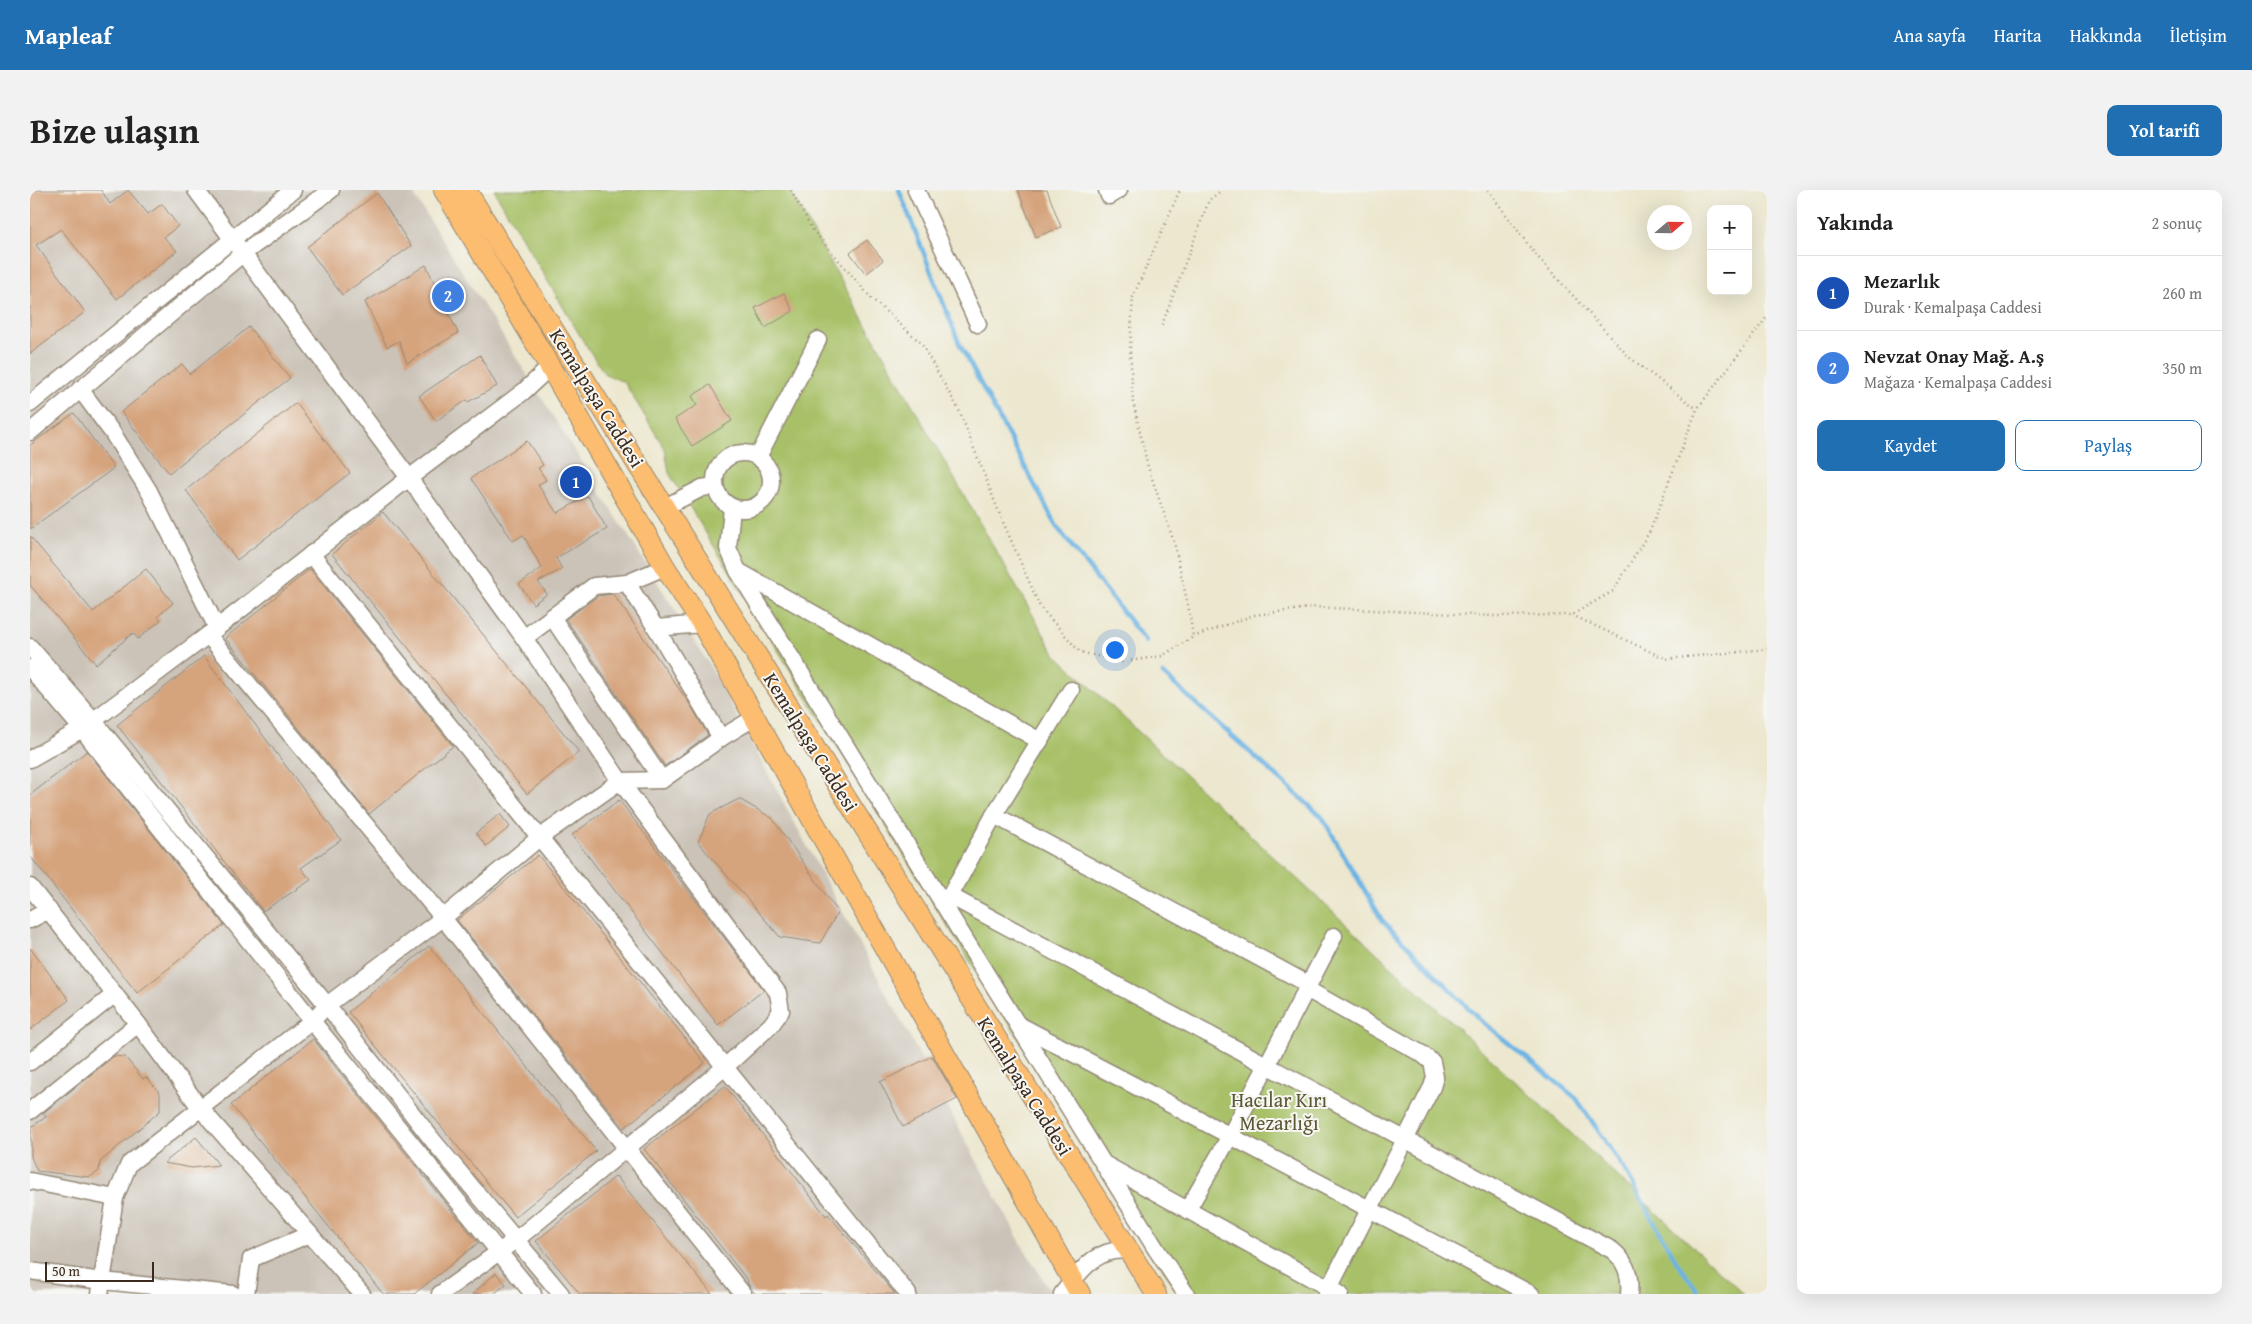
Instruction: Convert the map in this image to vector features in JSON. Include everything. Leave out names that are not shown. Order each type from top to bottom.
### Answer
[{"type":"main road","name":"Kemalpaşa Caddesi","points":[[444,190],[550,367],[665,567],[702,624],[1071,1290]]},
{"type":"main road","name":"Kemalpaşa Caddesi","points":[[466,190],[1127,1251],[1148,1290]]},
{"type":"street","points":[[196,190],[409,478],[524,638],[620,782],[778,993],[781,1011],[771,1025],[725,1067],[517,1239],[440,1294]]},
{"type":"street","points":[[30,404],[293,190]]},
{"type":"street","points":[[30,432],[242,254],[331,190]]},
{"type":"street","points":[[916,190],[978,324]]},
{"type":"street","points":[[1107,190],[1110,196],[1119,190]]},
{"type":"street","points":[[758,457],[818,340]]},
{"type":"street","points":[[30,759],[87,725],[213,631],[523,392],[550,367]]},
{"type":"street","points":[[80,389],[112,432],[149,491],[213,631],[743,1294]]},
{"type":"street","points":[[740,453],[758,457],[770,472],[771,481],[766,498],[750,509],[732,508],[718,495],[714,477],[723,461],[740,453]]},
{"type":"street","points":[[665,507],[702,488],[715,486]]},
{"type":"street","points":[[732,508],[728,548],[738,571],[946,900],[1019,1025],[1186,1294]]},
{"type":"street","points":[[311,554],[908,1294]]},
{"type":"street","points":[[524,638],[594,586],[627,583],[665,567]]},
{"type":"street","points":[[738,571],[1040,741]]},
{"type":"street","points":[[627,583],[721,738]]},
{"type":"street","points":[[552,617],[662,780]]},
{"type":"street","points":[[656,628],[702,624]]},
{"type":"street","points":[[30,648],[312,1021],[533,1294]]},
{"type":"street","points":[[30,668],[87,725],[327,1005],[434,1143],[517,1239],[561,1294]]},
{"type":"street","points":[[946,900],[994,816],[1071,690]]},
{"type":"street","points":[[101,1287],[116,1198],[130,1164],[312,1021],[327,1005],[443,918],[539,838],[620,782],[662,780],[721,738],[754,718]]},
{"type":"street","points":[[994,816],[1306,983],[1310,991],[1422,1054],[1432,1062],[1435,1077],[1432,1087],[1370,1209],[1332,1292],[1104,1164]]},
{"type":"street","points":[[30,887],[115,994],[201,1109],[362,1294]]},
{"type":"street","points":[[946,900],[1267,1066],[1612,1250],[1618,1255],[1627,1269],[1630,1278],[1629,1294]]},
{"type":"street","points":[[30,920],[49,910]]},
{"type":"street","points":[[1188,1210],[1230,1136],[1334,936]]},
{"type":"street","points":[[30,1062],[115,994]]},
{"type":"street","points":[[30,1111],[138,1024]]},
{"type":"street","points":[[1019,1025],[1370,1209],[1510,1289],[1531,1294]]},
{"type":"street","points":[[30,1180],[116,1198]]},
{"type":"street","points":[[246,1294],[251,1259],[310,1234]]},
{"type":"street","points":[[1071,1290],[1096,1258],[1108,1251],[1127,1251]]},
{"type":"street","points":[[30,1270],[101,1287],[233,1294]]},
{"type":"path","points":[[791,190],[812,229],[871,298],[921,343],[959,410],[1000,515],[1040,607],[1080,652],[1122,662],[1162,656],[1192,638],[1254,615],[1316,607],[1494,616],[1572,615],[1666,659],[1767,650]]},
{"type":"path","points":[[1180,190],[1133,297],[1130,349],[1133,402],[1148,467],[1174,542],[1189,610],[1192,638]]},
{"type":"path","points":[[1162,325],[1210,200],[1222,190]]},
{"type":"path","points":[[1488,190],[1535,254],[1629,357],[1697,409]]},
{"type":"path","points":[[1572,615],[1613,591],[1650,531],[1697,409],[1767,317]]},
{"type":"shaded area","points":[[30,190],[411,190],[710,666],[1022,1245],[1052,1294],[30,1294]]},
{"type":"green space","name":"Hacılar Kırı Mezarlığı","points":[[494,190],[789,190],[1055,654],[1744,1294],[1179,1294],[942,917],[669,473],[665,449],[624,382],[605,374],[585,344]]},
{"type":"building","points":[[30,190],[101,190],[110,204],[128,190],[148,214],[162,204],[178,226],[164,237],[177,251],[117,299],[61,229],[36,245],[85,312],[30,354]]},
{"type":"building","points":[[1018,190],[1047,190],[1061,227],[1036,237]]},
{"type":"building","points":[[377,193],[411,246],[342,295],[307,247]]},
{"type":"building","points":[[867,240],[883,260],[866,274],[850,253]]},
{"type":"building","points":[[426,265],[458,333],[407,363],[399,341],[387,347],[365,302]]},
{"type":"building","points":[[784,293],[793,311],[765,328],[755,308]]},
{"type":"building","points":[[249,327],[290,378],[169,473],[121,412],[182,364],[190,374]]},
{"type":"building","points":[[480,355],[497,386],[468,402],[467,400],[436,421],[419,396]]},
{"type":"building","points":[[710,385],[732,421],[692,446],[675,419],[697,405],[692,396]]},
{"type":"building","points":[[296,403],[350,473],[237,560],[186,490]]},
{"type":"building","points":[[74,413],[114,468],[30,529],[30,445]]},
{"type":"building","points":[[527,441],[543,465],[538,468],[546,480],[538,485],[557,513],[588,496],[607,529],[556,558],[562,569],[538,582],[547,594],[533,604],[519,584],[542,568],[523,535],[513,541],[471,478]]},
{"type":"building","points":[[383,512],[579,752],[527,794],[332,554]]},
{"type":"building","points":[[30,536],[93,612],[146,569],[173,603],[158,616],[161,620],[138,639],[133,633],[96,664],[30,585]]},
{"type":"building","points":[[310,569],[453,746],[369,814],[225,638]]},
{"type":"building","points":[[613,594],[691,706],[708,735],[665,766],[566,619],[598,596]]},
{"type":"building","points":[[204,656],[341,840],[301,868],[311,880],[263,911],[117,725]]},
{"type":"building","points":[[87,751],[224,925],[137,993],[30,856],[30,795]]},
{"type":"building","points":[[739,799],[772,818],[838,912],[820,943],[780,937],[698,842],[710,814]]},
{"type":"building","points":[[619,800],[764,990],[718,1025],[572,835]]},
{"type":"building","points":[[500,814],[510,827],[486,846],[476,833]]},
{"type":"building","points":[[538,855],[705,1063],[624,1128],[457,920]]},
{"type":"building","points":[[429,946],[596,1151],[515,1217],[348,1012]]},
{"type":"building","points":[[30,948],[69,1000],[30,1030]]},
{"type":"building","points":[[313,1039],[478,1243],[414,1294],[383,1294],[231,1105]]},
{"type":"building","points":[[114,1056],[125,1057],[143,1079],[146,1077],[160,1093],[160,1111],[100,1162],[99,1171],[90,1177],[37,1171],[31,1157],[31,1127],[46,1117],[43,1113]]},
{"type":"building","points":[[932,1056],[957,1099],[903,1127],[880,1082]]},
{"type":"building","points":[[725,1086],[826,1216],[828,1214],[895,1294],[755,1294],[748,1281],[644,1149]]},
{"type":"building","points":[[196,1137],[219,1165],[192,1168],[164,1163]]},
{"type":"building","points":[[616,1176],[712,1294],[580,1294],[536,1241]]},
{"type":"building","points":[[496,1273],[506,1284],[494,1294],[472,1294]]},
{"type":"waterway","points":[[899,190],[959,343],[1057,527],[1146,642]]},
{"type":"waterway","points":[[1163,674],[1322,817],[1382,920],[1480,1020],[1576,1098],[1623,1167],[1678,1264],[1700,1294]]},
{"type":"place","name":"Nevzat Onay Mağ. A.ş","points":[[448,296]]},
{"type":"place","name":"Mezarlık","points":[[576,482]]}]
